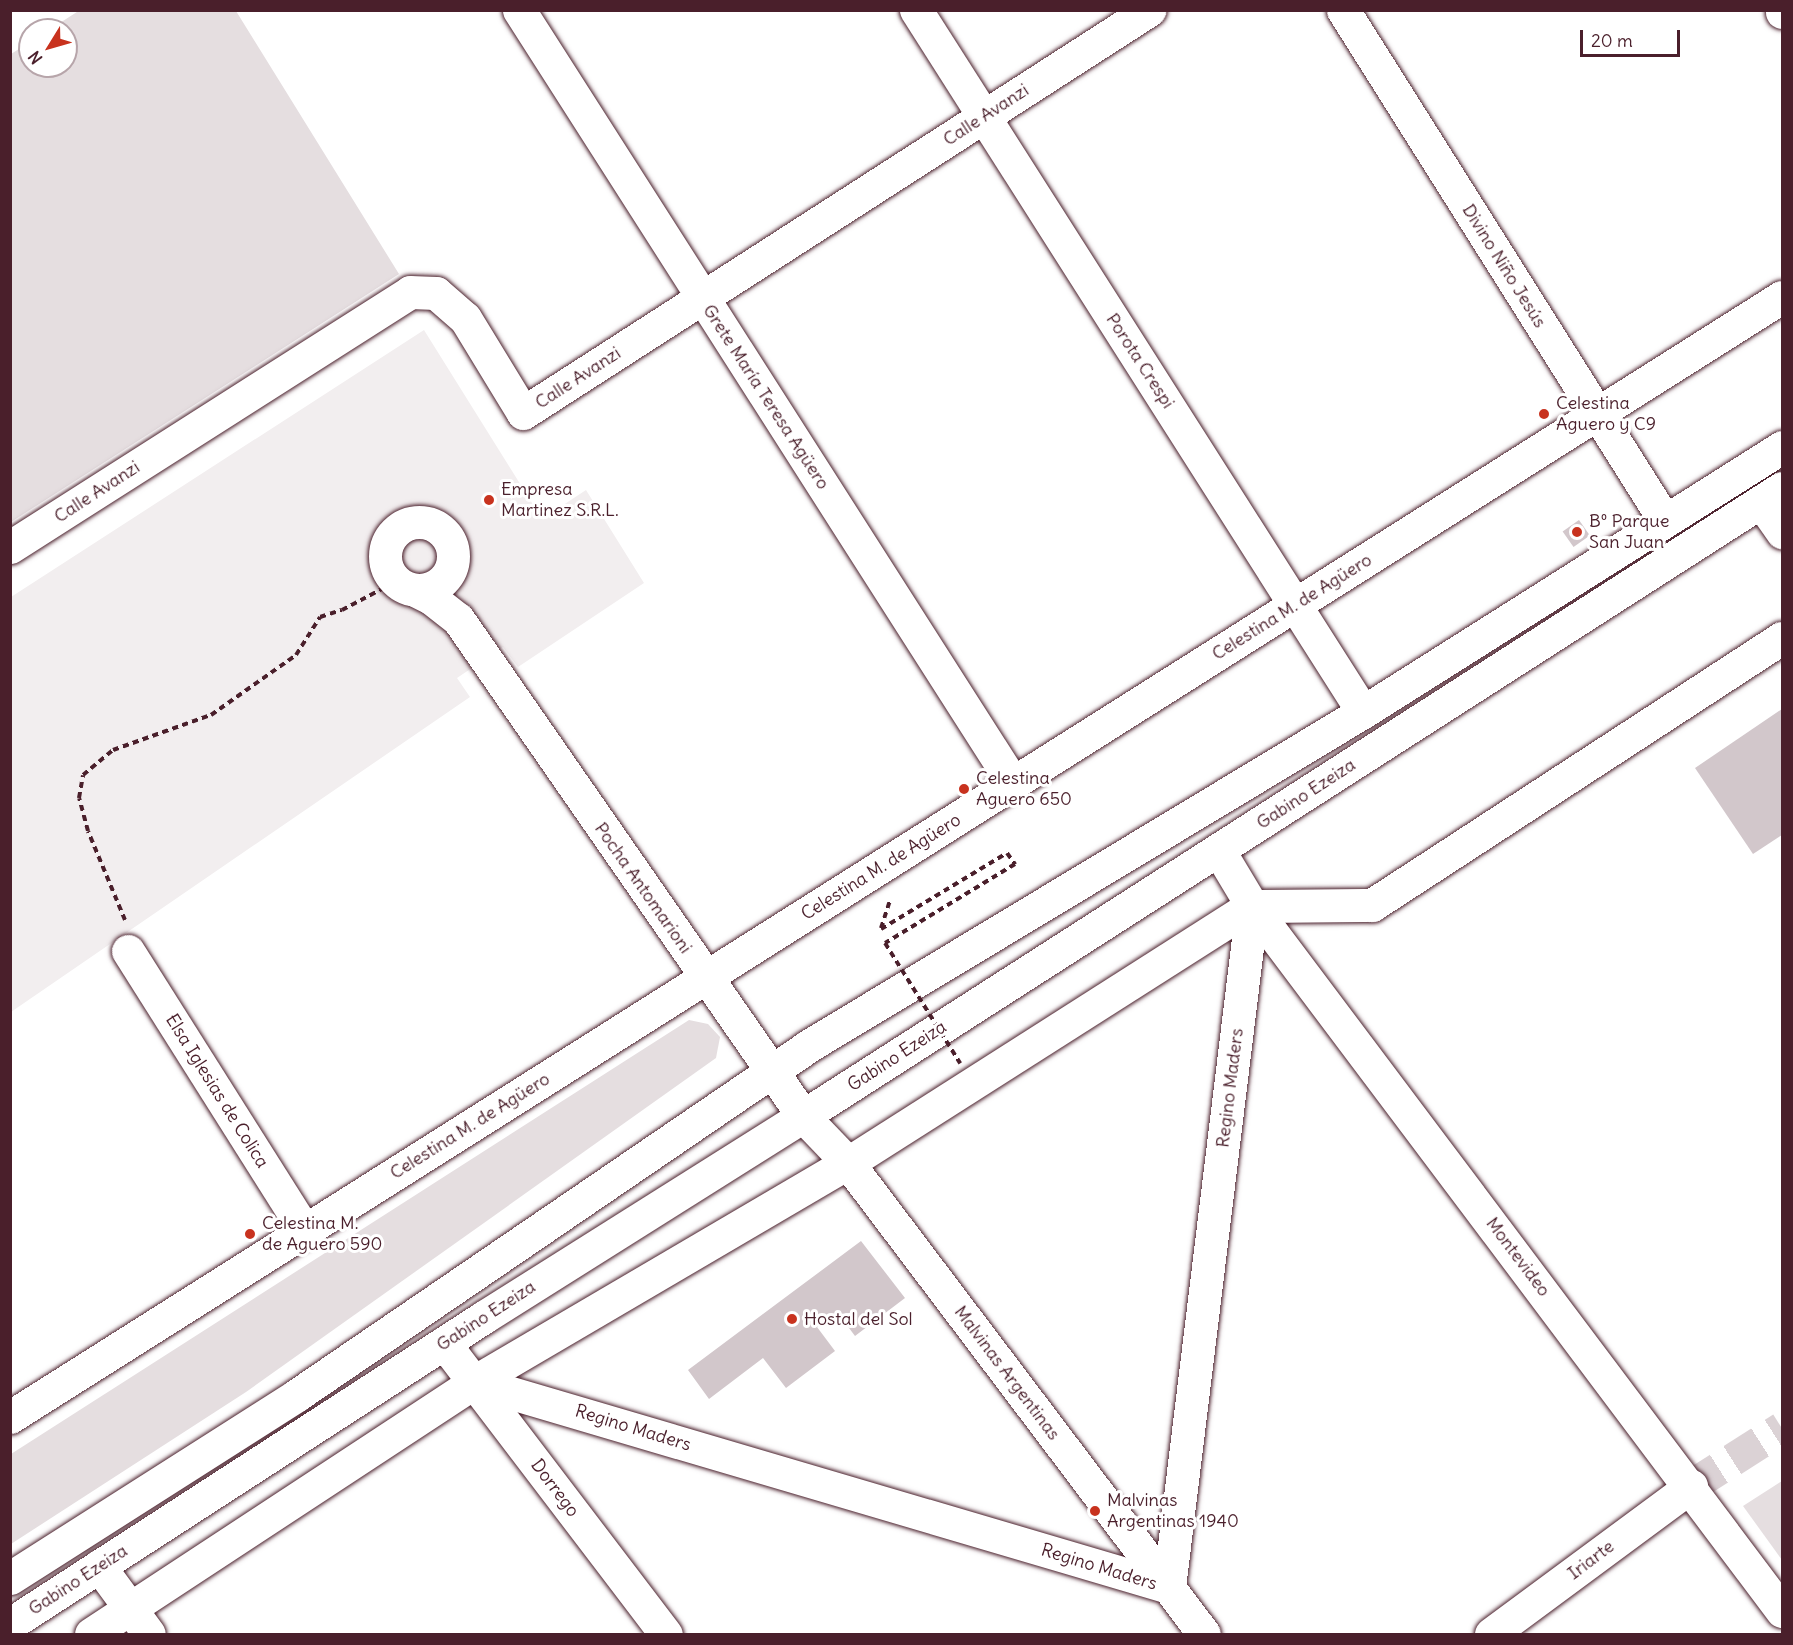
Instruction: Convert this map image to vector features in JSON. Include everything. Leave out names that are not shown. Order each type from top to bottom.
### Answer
[{"type":"street","name":"Grete María Teresa Agüero","points":[[519,10],[1012,783]]},
{"type":"street","name":"Porota Crespi","points":[[916,10],[1363,712]]},
{"type":"street","name":"Calle Avanzi","points":[[10,547],[410,292],[436,293],[465,318],[523,413],[1149,10]]},
{"type":"street","name":"Divino Niño Jesús","points":[[1343,10],[1665,521]]},
{"type":"street","name":"Celestina M. de Agüero","points":[[10,1417],[1782,297]]},
{"type":"street","name":"Gabino Ezeiza","points":[[10,1578],[297,1395],[771,1070],[1363,712],[1782,447]]},
{"type":"street","name":"Gabino Ezeiza","points":[[10,1624],[444,1343],[1219,851],[1772,495]]},
{"type":"street","points":[[1772,495],[1782,532]]},
{"type":"street","points":[[407,524],[430,524],[441,530],[453,550],[450,571],[451,604],[458,619],[431,597],[406,586],[389,573],[385,550],[397,530],[407,524]]},
{"type":"street","points":[[406,586],[436,586],[450,571]]},
{"type":"street","name":"Pocha Antomarioni","points":[[458,619],[705,978],[803,1116]]},
{"type":"street","points":[[91,1635],[474,1382],[848,1163],[1252,906],[1372,905],[1782,638]]},
{"type":"street","name":"Montevideo","points":[[1219,851],[1252,906],[1691,1486],[1782,1611]]},
{"type":"street","name":"Regino Maders","points":[[474,1382],[1169,1587],[1252,906]]},
{"type":"street","name":"Elsa Iglesias de Colica","points":[[128,951],[305,1231]]},
{"type":"street","name":"Malvinas Argentinas","points":[[803,1116],[848,1163],[1204,1635]]},
{"type":"street","name":"Dorrego","points":[[444,1343],[666,1635]]},
{"type":"street","name":"Iriarte","points":[[1491,1635],[1691,1486]]},
{"type":"street","points":[[99,1566],[149,1635]]},
{"type":"path","points":[[128,951],[124,917],[88,831],[79,798],[83,775],[113,750],[211,715],[296,656],[320,617],[406,586]]},
{"type":"path","points":[[881,929],[1007,853],[1015,864],[885,943],[960,1063]]},
{"type":"shaded area","points":[[80,10],[236,11],[399,274],[11,522],[11,54],[18,50],[18,78],[78,78],[78,18],[68,18]]},
{"type":"shaded area","points":[[424,330],[542,519],[586,490],[644,583],[518,667],[503,647],[457,678],[470,697],[11,1012],[11,597]]},
{"type":"shaded area","points":[[689,1020],[708,1024],[720,1037],[716,1058],[246,1392],[11,1544],[11,1454]]},
{"type":"shaded area","points":[[1782,1481],[1782,1560],[1743,1506]]},
{"type":"building","points":[[1579,520],[1590,536],[1574,547],[1563,531]]},
{"type":"building","points":[[1782,709],[1782,835],[1753,854],[1695,768]]},
{"type":"building","name":"Hostal del Sol","points":[[861,1241],[905,1298],[855,1336],[837,1312],[817,1327],[835,1351],[786,1388],[763,1358],[709,1399],[688,1370]]},
{"type":"tunnel","points":[[1691,1486],[1782,1428]]},
{"type":"place","name":"Celestina Aguero y C9","points":[[1544,414]]},
{"type":"place","name":"Empresa Martinez S.R.L.","points":[[489,500]]},
{"type":"place","name":"Bº Parque San Juan","points":[[1577,532]]},
{"type":"place","name":"Celestina Aguero 650","points":[[964,789]]},
{"type":"place","name":"Celestina M. de Aguero 590","points":[[250,1234]]},
{"type":"place","name":"Hostal del Sol","points":[[792,1319]]},
{"type":"place","name":"Malvinas Argentinas 1940","points":[[1095,1511]]}]
